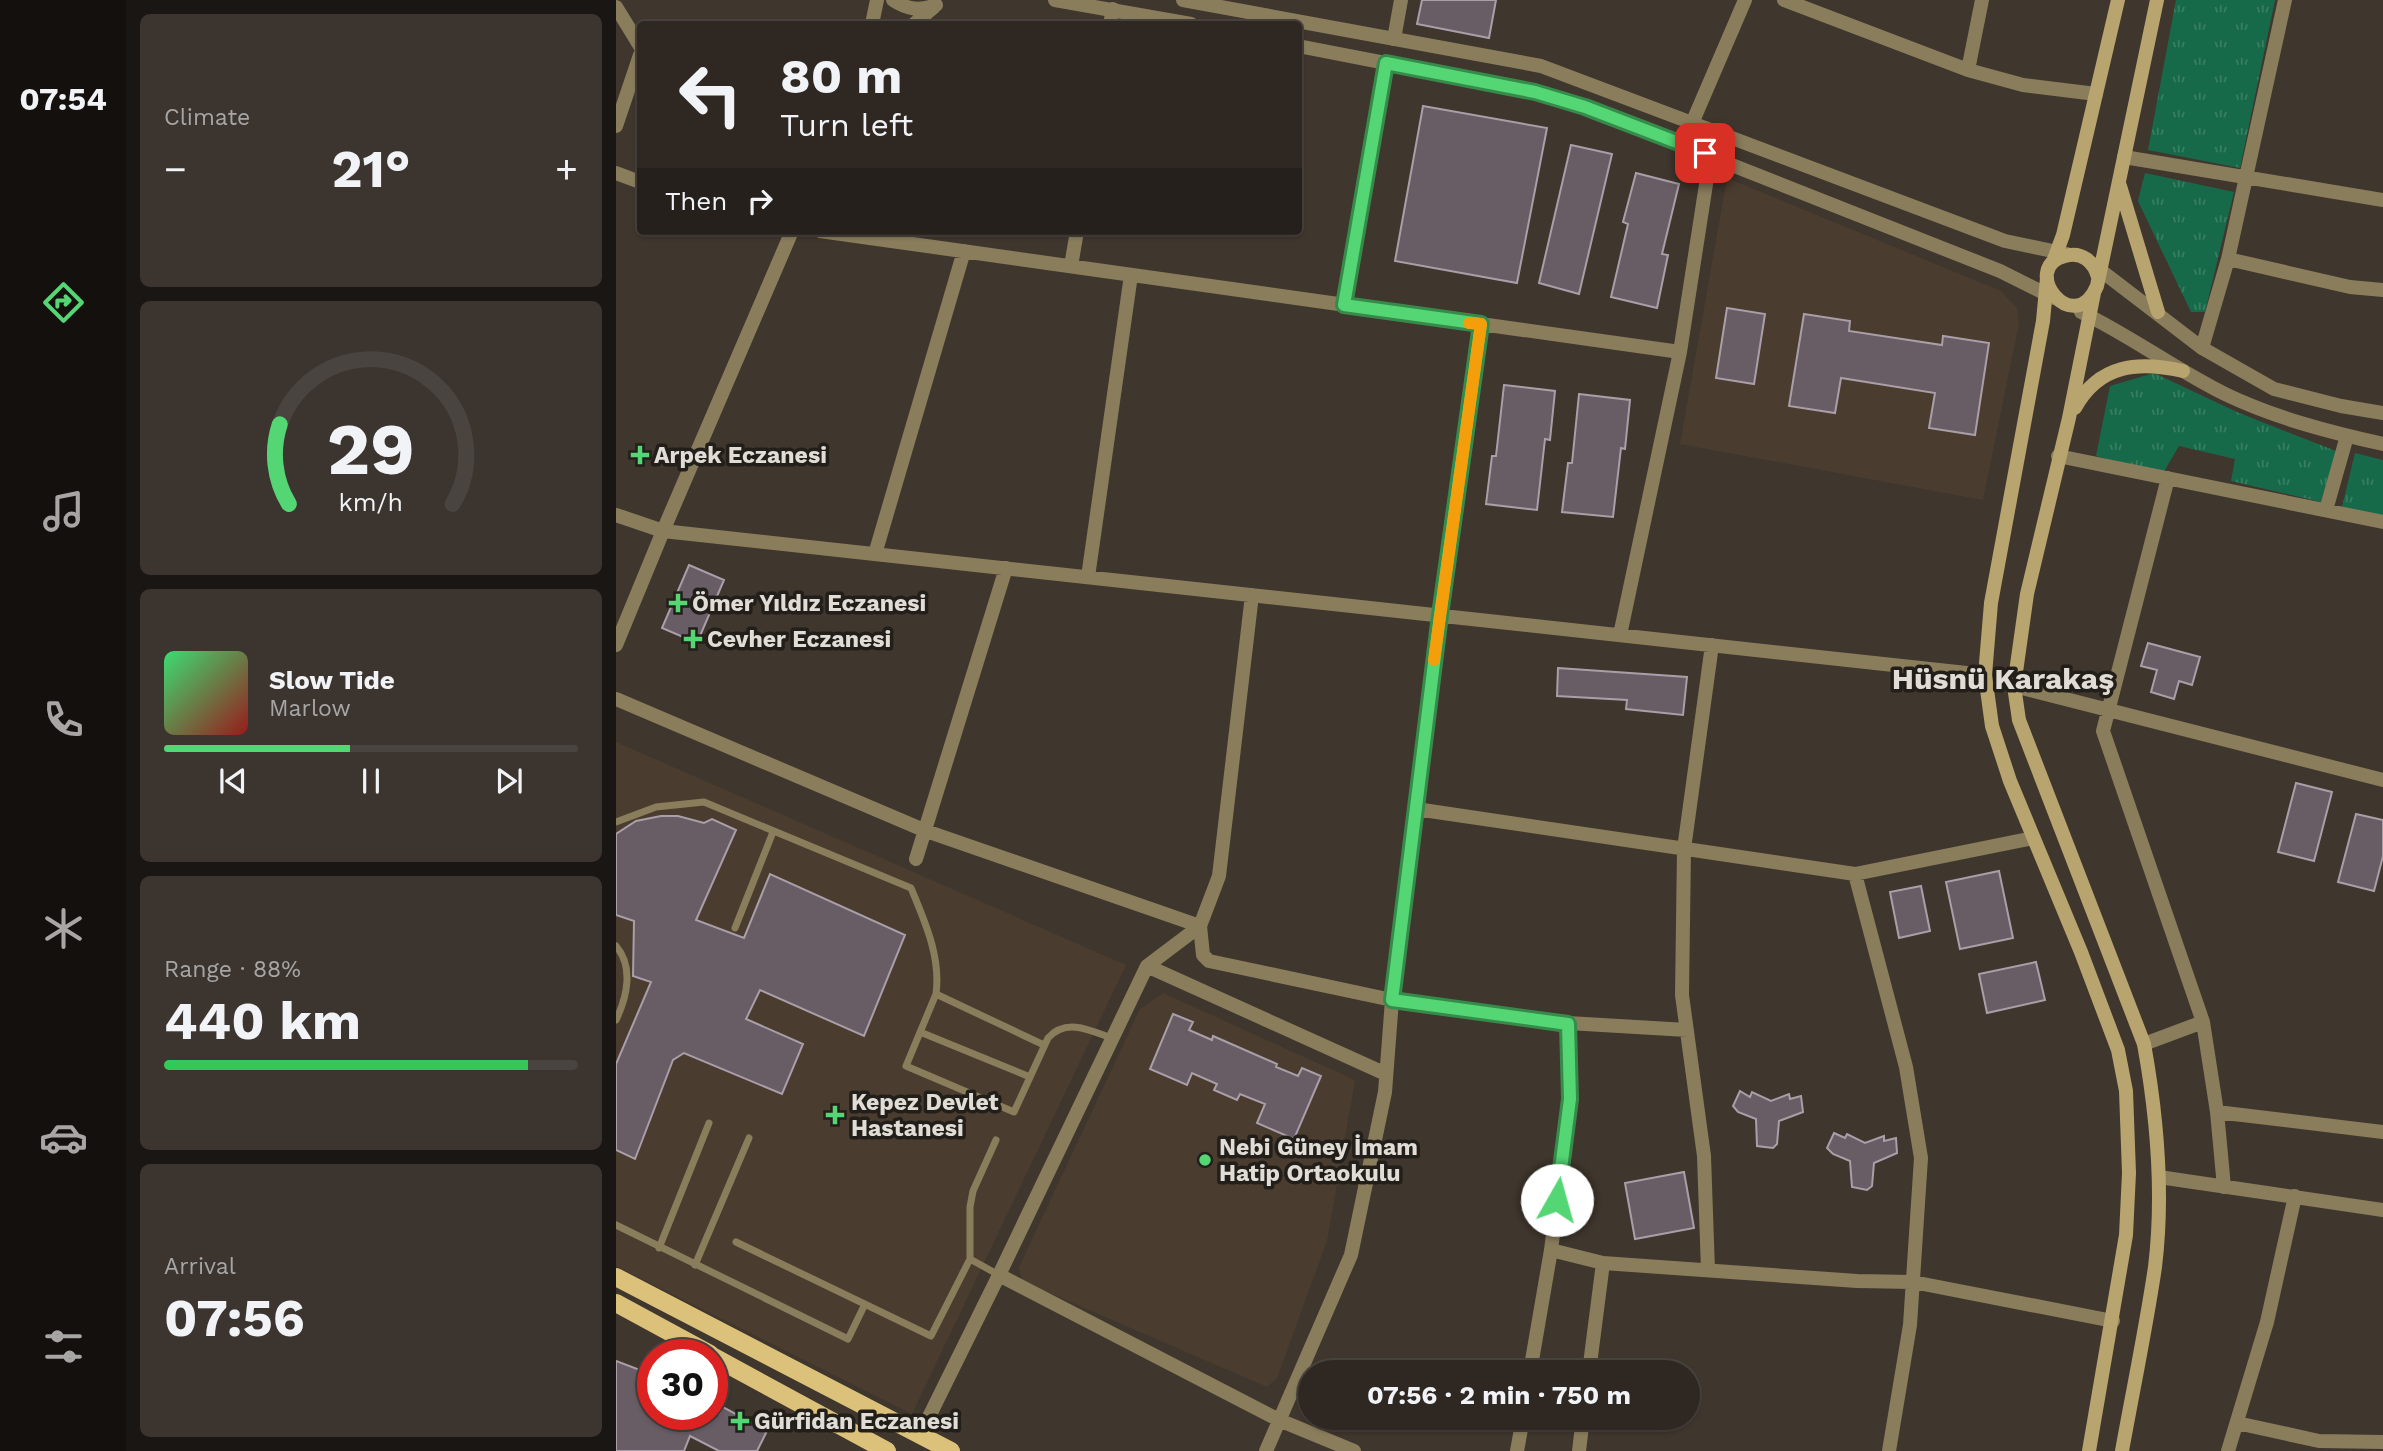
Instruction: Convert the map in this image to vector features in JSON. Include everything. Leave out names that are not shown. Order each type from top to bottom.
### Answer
[{"type":"main road","points":[[2056,299],[2047,278],[2059,256],[2118,0]]},
{"type":"main road","points":[[2122,1451],[2155,1265],[2159,1177],[2152,1085],[2144,1044],[2019,720],[2014,686],[2027,594],[2069,418],[2094,293],[2096,269],[2119,185],[2157,0]]},
{"type":"main road","points":[[2119,185],[2158,312]]},
{"type":"main road","points":[[2059,256],[2084,257],[2096,269]]},
{"type":"main road","points":[[2056,299],[2081,304],[2094,293]]},
{"type":"main road","points":[[2056,299],[2043,321],[1991,603],[1985,675],[1992,726],[2010,781],[2081,951],[2118,1050],[2126,1091],[2129,1161],[2126,1235],[2089,1451]]},
{"type":"main road","points":[[2069,418],[2092,382],[2113,372],[2156,365],[2183,371]]},
{"type":"main road","points":[[616,1277],[951,1451]]},
{"type":"main road","points":[[616,1303],[682,1339]]},
{"type":"main road","points":[[728,1364],[887,1451]]},
{"type":"street","points":[[873,21],[877,0]]},
{"type":"street","points":[[893,0],[914,9],[939,2]]},
{"type":"street","points":[[1055,0],[1175,21]]},
{"type":"street","points":[[1184,0],[1297,21]]},
{"type":"street","points":[[1394,39],[1401,0]]},
{"type":"street","points":[[1693,121],[1745,0]]},
{"type":"street","points":[[1784,0],[1968,70],[2023,85],[2096,94]]},
{"type":"street","points":[[1968,70],[1982,0]]},
{"type":"street","points":[[2202,348],[2228,259],[2285,0]]},
{"type":"street","points":[[917,21],[939,2]]},
{"type":"street","points":[[616,7],[637,41]]},
{"type":"street","points":[[1111,21],[1113,9]]},
{"type":"street","points":[[1302,22],[1541,66],[2005,240],[2059,256]]},
{"type":"street","points":[[1302,47],[1535,92],[1585,107],[2000,271],[2089,316],[2225,394],[2265,412],[2347,436],[2383,443]]},
{"type":"street","points":[[1344,305],[1386,63]]},
{"type":"street","points":[[616,126],[637,64]]},
{"type":"street","points":[[2124,157],[2383,200]]},
{"type":"street","points":[[1620,635],[1680,352],[1709,165]]},
{"type":"street","points":[[616,173],[637,181]]},
{"type":"street","points":[[616,645],[790,235]]},
{"type":"street","points":[[870,235],[964,251],[1680,352]]},
{"type":"street","points":[[1071,266],[1076,235]]},
{"type":"street","points":[[875,554],[964,251]]},
{"type":"street","points":[[2228,259],[2350,287],[2383,290]]},
{"type":"street","points":[[2096,269],[2158,312],[2202,348],[2274,389],[2341,406],[2383,413]]},
{"type":"street","points":[[1088,577],[1132,275]]},
{"type":"street","points":[[1266,1451],[1351,1255],[1385,1092],[1392,1000],[1440,615],[1481,324]]},
{"type":"street","points":[[2326,510],[2347,436]]},
{"type":"street","points":[[2059,456],[2383,522]]},
{"type":"street","points":[[2168,478],[2104,731],[2203,1022],[2217,1112],[2224,1186]]},
{"type":"street","points":[[616,514],[663,531],[1985,675]]},
{"type":"street","points":[[916,859],[1006,568]]},
{"type":"street","points":[[1252,595],[1219,876],[1200,926],[1203,955],[1209,961],[1392,1000],[1568,1024],[1687,1030]]},
{"type":"street","points":[[1708,1270],[1704,1156],[1682,995],[1684,849],[1712,645]]},
{"type":"street","points":[[2014,686],[2383,780]]},
{"type":"street","points":[[616,699],[926,831],[1200,926]]},
{"type":"street","points":[[1416,809],[1855,874],[2033,838]]},
{"type":"street","points":[[1855,874],[1906,1067],[1921,1158],[1910,1325],[1889,1451]]},
{"type":"street","points":[[920,1435],[1147,966],[1200,926]]},
{"type":"street","points":[[1147,966],[1386,1074]]},
{"type":"street","points":[[2144,1044],[2203,1022]]},
{"type":"street","points":[[1532,1360],[1551,1250],[1570,1099],[1568,1024]]},
{"type":"street","points":[[2217,1112],[2383,1132]]},
{"type":"street","points":[[2159,1177],[2383,1210]]},
{"type":"street","points":[[2228,1451],[2267,1322],[2295,1196]]},
{"type":"street","points":[[1551,1250],[1603,1263],[1857,1281],[1913,1282],[2113,1321]]},
{"type":"street","points":[[1591,1360],[1603,1263]]},
{"type":"street","points":[[999,1275],[1279,1420],[1354,1451]]},
{"type":"street","points":[[2237,1423],[2319,1441],[2383,1441]]},
{"type":"street","points":[[1517,1451],[1520,1430]]},
{"type":"street","points":[[1579,1451],[1582,1430]]},
{"type":"lane","points":[[616,822],[656,807],[704,802],[911,888],[926,925],[938,974],[936,994],[906,1066],[1014,1112],[1044,1045],[1053,1032],[1067,1026],[1083,1027],[1111,1038]]},
{"type":"lane","points":[[735,928],[773,832]]},
{"type":"lane","points":[[616,946],[621,952],[627,986],[616,1020]]},
{"type":"lane","points":[[936,994],[1044,1045]]},
{"type":"lane","points":[[920,1032],[1030,1077]]},
{"type":"lane","points":[[659,1248],[709,1123]]},
{"type":"lane","points":[[695,1265],[749,1138]]},
{"type":"lane","points":[[736,1242],[931,1336],[970,1259],[970,1207],[973,1191],[996,1140]]},
{"type":"lane","points":[[616,1225],[848,1339],[865,1304]]},
{"type":"lane","points":[[970,1259],[999,1275]]},
{"type":"shaded area","points":[[1727,178],[2001,291],[2017,308],[2019,323],[1983,500],[1680,444]]},
{"type":"shaded area","name":"Kepez Devlet Hastanesi","points":[[616,742],[1126,965],[912,1414],[616,1266]]},
{"type":"shaded area","name":"Nebi Güney İmam Hatip Ortaokulu","points":[[1163,993],[1355,1080],[1327,1241],[1277,1378],[1267,1387],[1022,1281],[1019,1267],[1140,1009]]},
{"type":"green space","points":[[2176,0],[2275,0],[2240,168],[2148,150]]},
{"type":"green space","points":[[2145,173],[2234,192],[2205,312],[2191,312],[2138,201]]},
{"type":"green space","points":[[2154,373],[2239,413],[2336,451],[2321,502],[2231,481],[2235,459],[2179,446],[2163,473],[2096,456],[2110,386]]},
{"type":"green space","points":[[2355,453],[2383,460],[2383,516],[2342,507]]},
{"type":"building","points":[[1422,0],[1496,0],[1489,38],[1417,24]]},
{"type":"building","points":[[1423,106],[1547,128],[1517,283],[1395,261]]},
{"type":"building","points":[[1571,145],[1612,154],[1579,294],[1539,283]]},
{"type":"building","points":[[1636,173],[1679,184],[1662,254],[1668,255],[1657,308],[1611,297],[1628,224],[1623,222]]},
{"type":"building","points":[[1727,308],[1765,314],[1754,384],[1716,378]]},
{"type":"building","points":[[1804,314],[1850,321],[1849,331],[1942,345],[1943,336],[1989,343],[1975,435],[1929,428],[1935,393],[1841,378],[1835,413],[1789,406]]},
{"type":"building","points":[[1504,385],[1555,391],[1550,440],[1545,439],[1537,510],[1486,504],[1492,456],[1496,456]]},
{"type":"building","points":[[1579,394],[1630,400],[1613,517],[1562,512],[1568,463],[1572,463]]},
{"type":"building","points":[[689,565],[724,580],[697,643],[662,628]]},
{"type":"building","points":[[2148,643],[2200,657],[2192,685],[2179,681],[2174,699],[2151,692],[2157,670],[2141,666]]},
{"type":"building","points":[[1558,668],[1687,677],[1683,715],[1626,709],[1627,700],[1557,696]]},
{"type":"building","points":[[2296,783],[2332,792],[2314,861],[2278,852]]},
{"type":"building","points":[[2356,814],[2383,820],[2383,856],[2374,891],[2338,882]]},
{"type":"building","points":[[678,816],[704,823],[712,819],[736,830],[696,920],[744,938],[770,874],[905,935],[864,1036],[760,990],[746,1019],[803,1044],[782,1094],[684,1053],[673,1060],[635,1159],[616,1150],[616,1064],[651,982],[633,976],[634,921],[616,915],[616,834],[636,821]]},
{"type":"building","points":[[1999,871],[2013,938],[1960,949],[1946,882]]},
{"type":"building","points":[[1921,886],[1930,931],[1899,938],[1890,892]]},
{"type":"building","points":[[2036,962],[2045,1000],[1987,1013],[1979,974]]},
{"type":"building","points":[[1173,1014],[1193,1022],[1189,1030],[1212,1040],[1213,1036],[1277,1064],[1276,1067],[1298,1076],[1302,1068],[1321,1076],[1294,1139],[1257,1123],[1265,1104],[1240,1094],[1237,1100],[1214,1090],[1217,1084],[1192,1073],[1187,1085],[1150,1069]]},
{"type":"building","points":[[1740,1091],[1750,1097],[1752,1092],[1771,1101],[1789,1094],[1790,1099],[1801,1096],[1803,1112],[1779,1121],[1777,1144],[1773,1148],[1757,1146],[1756,1119],[1738,1112],[1733,1106]]},
{"type":"building","points":[[1834,1133],[1845,1138],[1847,1134],[1865,1143],[1884,1136],[1884,1141],[1896,1138],[1897,1153],[1874,1163],[1872,1186],[1867,1190],[1852,1187],[1850,1161],[1833,1154],[1827,1148]]},
{"type":"building","points":[[1684,1172],[1694,1228],[1635,1239],[1625,1183]]},
{"type":"building","points":[[616,1361],[637,1369],[637,1430],[728,1430],[728,1410],[767,1431],[757,1451],[719,1451],[690,1436],[684,1451],[616,1451]]},
{"type":"slow traffic","points":[[1434,660],[1481,324],[1469,323]]},
{"type":"place","name":"Arpek Eczanesi","points":[[640,455]]},
{"type":"place","name":"Ömer Yıldız Eczanesi","points":[[678,603]]},
{"type":"place","name":"Cevher Eczanesi","points":[[693,639]]},
{"type":"place","name":"Kepez Devlet Hastanesi","points":[[835,1115]]},
{"type":"place","name":"Nebi Güney İmam Hatip Ortaokulu","points":[[1205,1160]]},
{"type":"place","name":"Gürfidan Eczanesi","points":[[740,1421]]},
{"type":"district","name":"Hüsnü Karakaş","points":[[2003,679]]},
{"type":"route","points":[[1557,1200],[1570,1099],[1568,1024],[1392,1000],[1440,615],[1481,324],[1344,305],[1386,63],[1535,92],[1585,107],[1705,153]]}]
